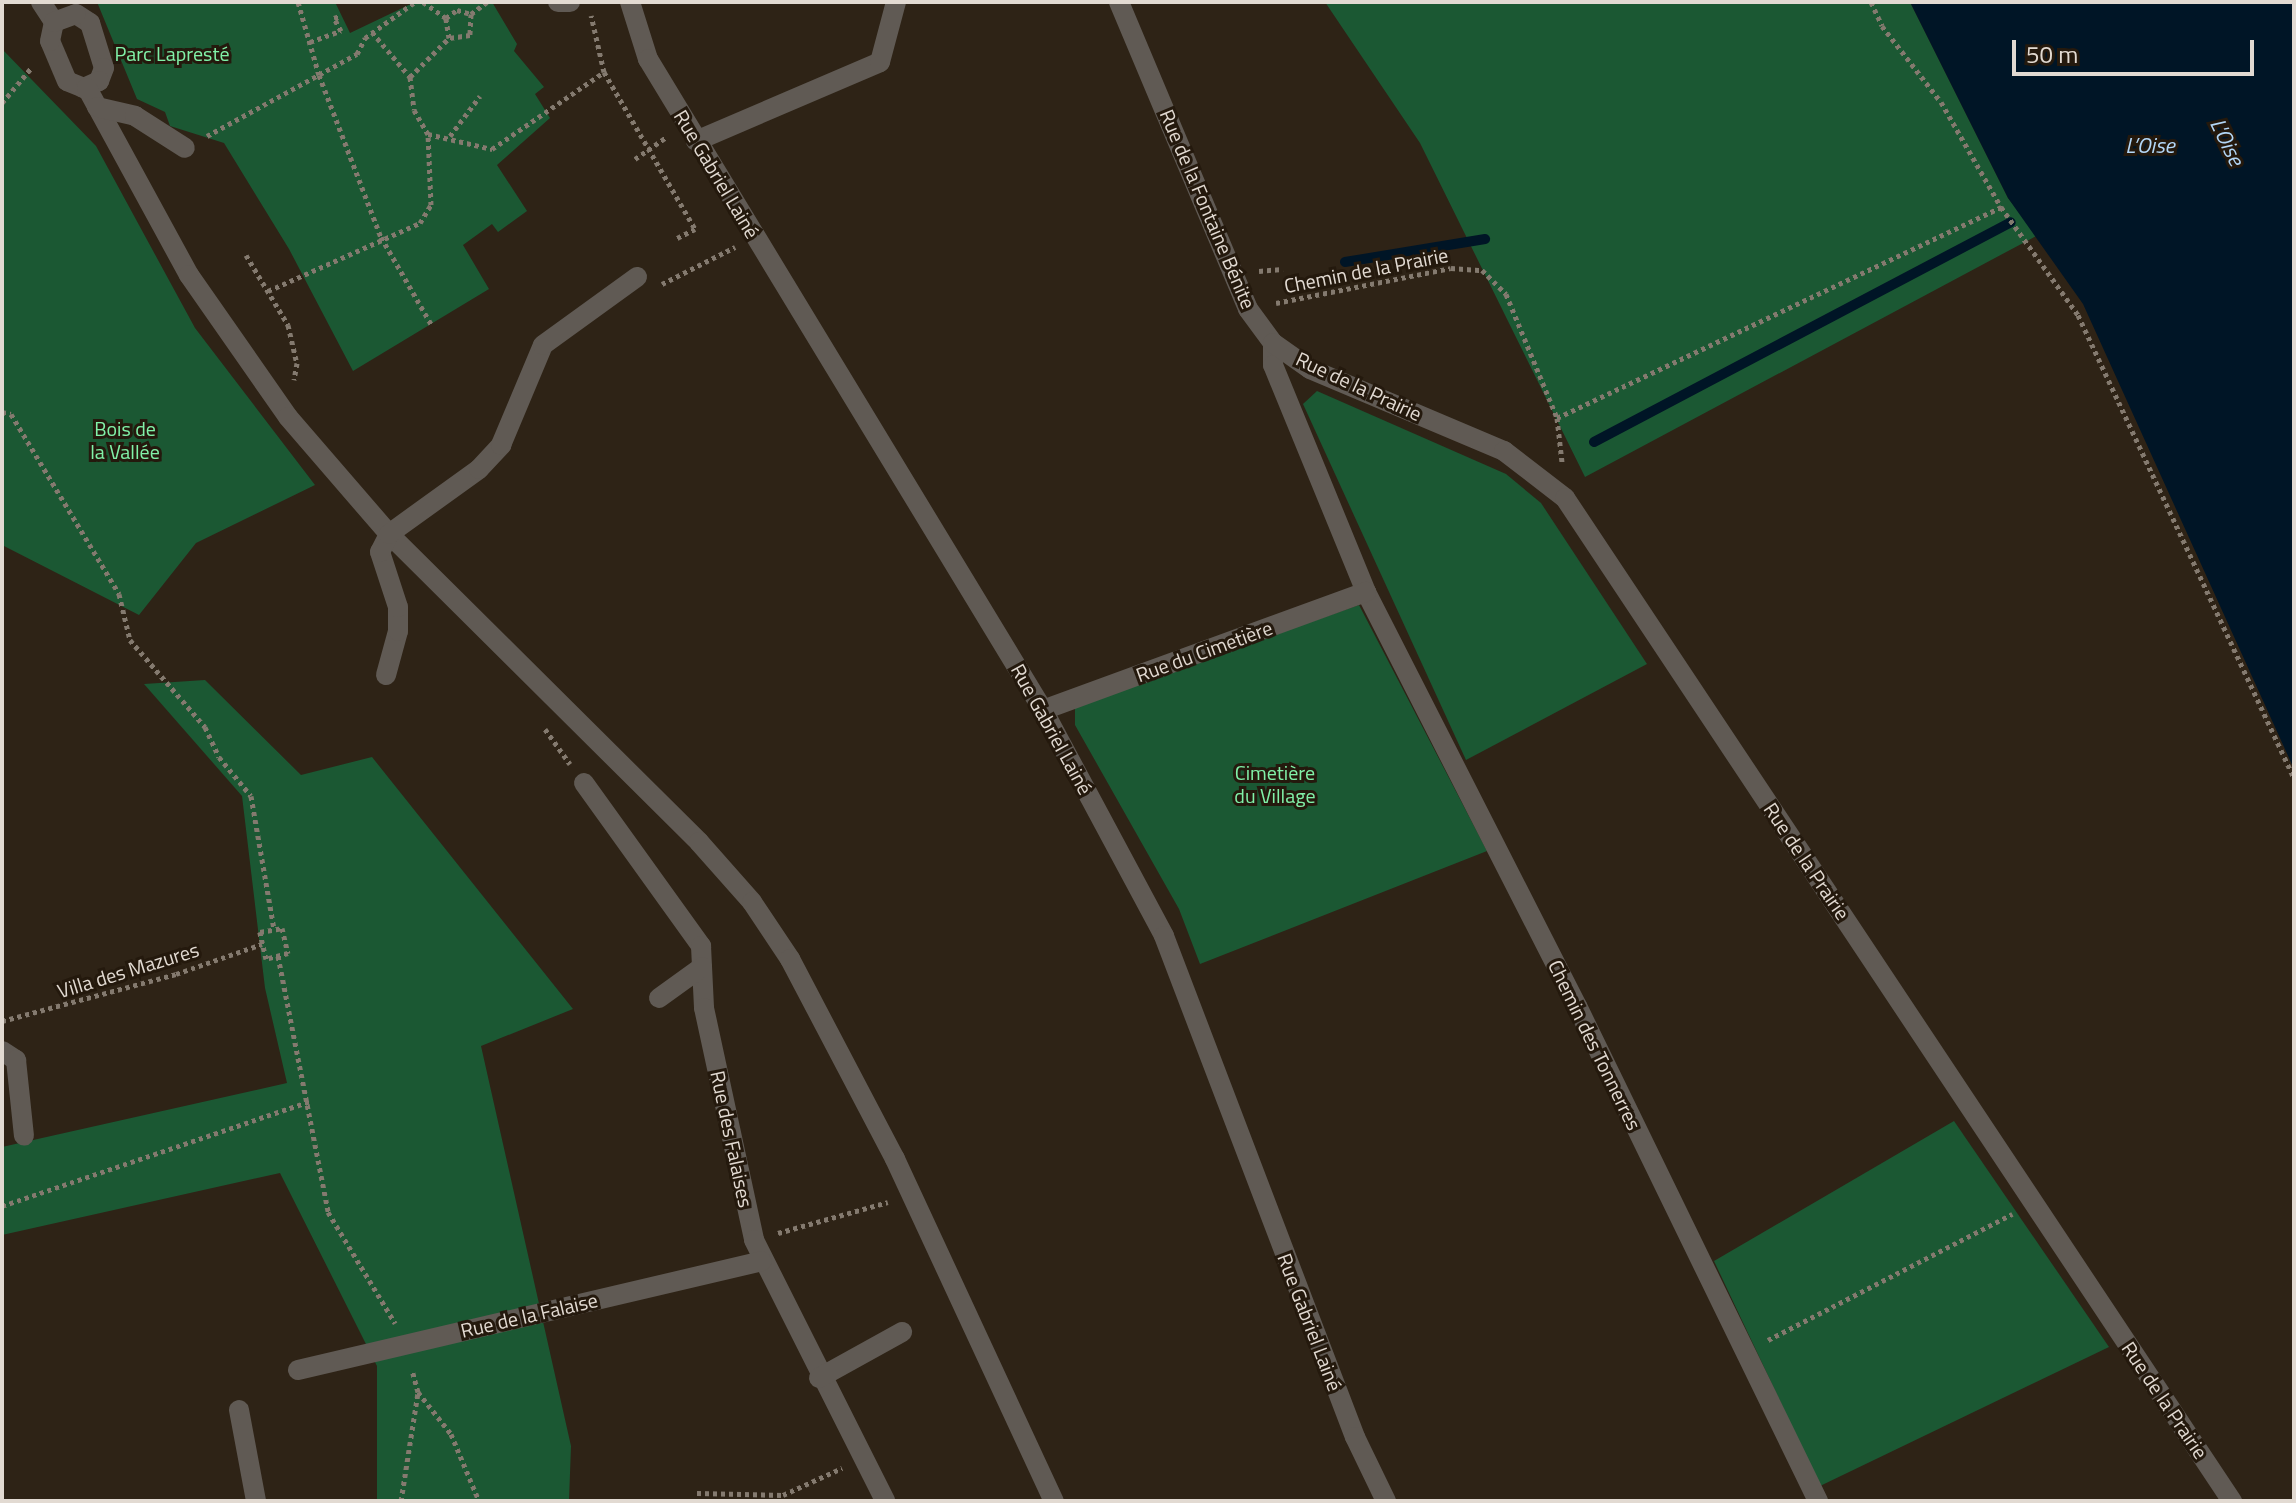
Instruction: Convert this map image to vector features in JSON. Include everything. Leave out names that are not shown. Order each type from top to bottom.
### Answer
[{"type":"street","points":[[41,2],[67,81],[87,88],[189,275],[288,417],[389,534],[482,622],[699,842],[752,902],[790,959],[912,1195],[1054,1501]]},
{"type":"street","points":[[558,2],[570,2]]},
{"type":"street","name":"Rue Gabriel Lainé","points":[[630,2],[648,59],[1043,710],[1164,936],[1355,1437],[1386,1501]]},
{"type":"street","points":[[696,141],[880,62],[896,2]]},
{"type":"street","name":"Rue de la Fontaine Bénite","points":[[1119,2],[1248,309],[1273,343],[1278,378],[1366,592]]},
{"type":"street","points":[[52,32],[77,8],[90,23],[103,60],[102,77],[87,88]]},
{"type":"street","points":[[97,107],[135,116],[185,148]]},
{"type":"street","points":[[386,675],[398,631],[398,607],[380,552],[389,534],[479,469],[501,445],[543,345],[637,277]]},
{"type":"street","name":"Rue de la Prairie","points":[[1273,343],[1310,369],[1504,451],[1565,498],[2232,1501]]},
{"type":"street","name":"Rue du Cimetière","points":[[1043,710],[1366,592]]},
{"type":"street","name":"Chemin des Tonnerres","points":[[1366,592],[1577,1006],[1818,1501]]},
{"type":"street","points":[[1043,710],[1075,716]]},
{"type":"street","name":"Rue des Falaises","points":[[584,783],[701,946],[704,1008],[761,1261],[885,1501]]},
{"type":"street","points":[[659,998],[702,967]]},
{"type":"street","points":[[2,1051],[16,1060],[24,1136]]},
{"type":"street","name":"Rue de la Falaise","points":[[298,1370],[761,1261]]},
{"type":"street","points":[[819,1378],[902,1332]]},
{"type":"street","points":[[239,1410],[256,1501]]},
{"type":"path","points":[[298,2],[319,75],[381,237],[431,324]]},
{"type":"path","points":[[235,121],[357,54],[373,31],[415,2]]},
{"type":"path","points":[[423,2],[446,18],[449,38]]},
{"type":"path","points":[[471,14],[487,2]]},
{"type":"path","points":[[588,2],[604,72],[695,229],[677,238]]},
{"type":"path","points":[[1871,2],[1882,26],[1941,102],[2001,207],[2078,315],[2294,778]]},
{"type":"path","points":[[446,18],[457,10],[471,14]]},
{"type":"path","points":[[410,77],[449,38],[470,35],[471,14]]},
{"type":"path","points":[[310,42],[341,31],[334,18],[340,16]]},
{"type":"path","points":[[268,291],[381,237],[420,223],[431,205],[428,134],[414,110],[410,77],[373,31],[371,24]]},
{"type":"path","points":[[2,103],[52,32]]},
{"type":"path","points":[[428,134],[450,136],[473,147],[492,149],[604,72]]},
{"type":"path","points":[[450,136],[480,96]]},
{"type":"path","points":[[635,159],[670,134]]},
{"type":"path","points":[[1557,418],[2001,207]]},
{"type":"path","points":[[637,277],[644,293],[755,237]]},
{"type":"path","points":[[246,255],[288,325],[297,363],[288,417]]},
{"type":"path","name":"Chemin de la Prairie","points":[[1248,309],[1451,268],[1482,270],[1506,294],[1557,418],[1565,498]]},
{"type":"path","points":[[2,412],[11,414],[20,427],[119,594],[130,640],[205,727],[219,757],[251,796],[274,929]]},
{"type":"path","points":[[282,928],[288,953],[266,959],[262,944],[260,932],[282,928]]},
{"type":"path","name":"Villa des Mazures","points":[[2,1021],[176,974],[262,944]]},
{"type":"path","points":[[278,956],[310,1101],[328,1212],[366,1268],[406,1345],[418,1392],[401,1501]]},
{"type":"path","points":[[2,1206],[310,1101]]},
{"type":"path","points":[[809,1224],[912,1195]]},
{"type":"path","points":[[1745,1352],[2034,1203]]},
{"type":"path","points":[[418,1392],[451,1434],[479,1501]]},
{"type":"path","points":[[697,1493],[783,1495],[861,1459]]},
{"type":"green space","name":"Parc Lapresté","points":[[97,2],[335,2],[350,33],[415,2],[492,2],[517,44],[514,51],[544,87],[535,94],[550,118],[497,165],[527,211],[498,232],[492,224],[463,245],[489,289],[353,371],[289,249],[224,143],[170,126],[165,112],[137,99]]},
{"type":"green space","points":[[1325,2],[1910,2],[2008,198],[2038,235],[1585,477],[1420,143]]},
{"type":"green space","name":"Bois de la Vallée","points":[[2,49],[96,146],[195,328],[315,485],[196,543],[139,615],[2,545]]},
{"type":"green space","points":[[1317,391],[1506,474],[1541,503],[1647,664],[1466,760],[1303,404]]},
{"type":"green space","name":"Cimetière du Village","points":[[1359,605],[1487,851],[1200,964],[1179,909],[1075,725],[1075,705]]},
{"type":"green space","points":[[205,680],[301,775],[372,757],[573,1009],[481,1046],[571,1446],[569,1501],[377,1501],[377,1366],[280,1173],[2,1235],[2,1147],[287,1083],[265,988],[242,796],[144,684]]},
{"type":"green space","points":[[1954,1121],[2109,1347],[1820,1486],[1714,1261]]},
{"type":"water","name":"L’Oise","points":[[1910,2],[2294,2],[2294,769],[2083,304],[2008,198]]},
{"type":"waterway","points":[[1594,442],[2011,222]]},
{"type":"waterway","points":[[1345,262],[1485,239]]},
{"type":"water label","name":"L'Oise","points":[[2227,142]]}]
